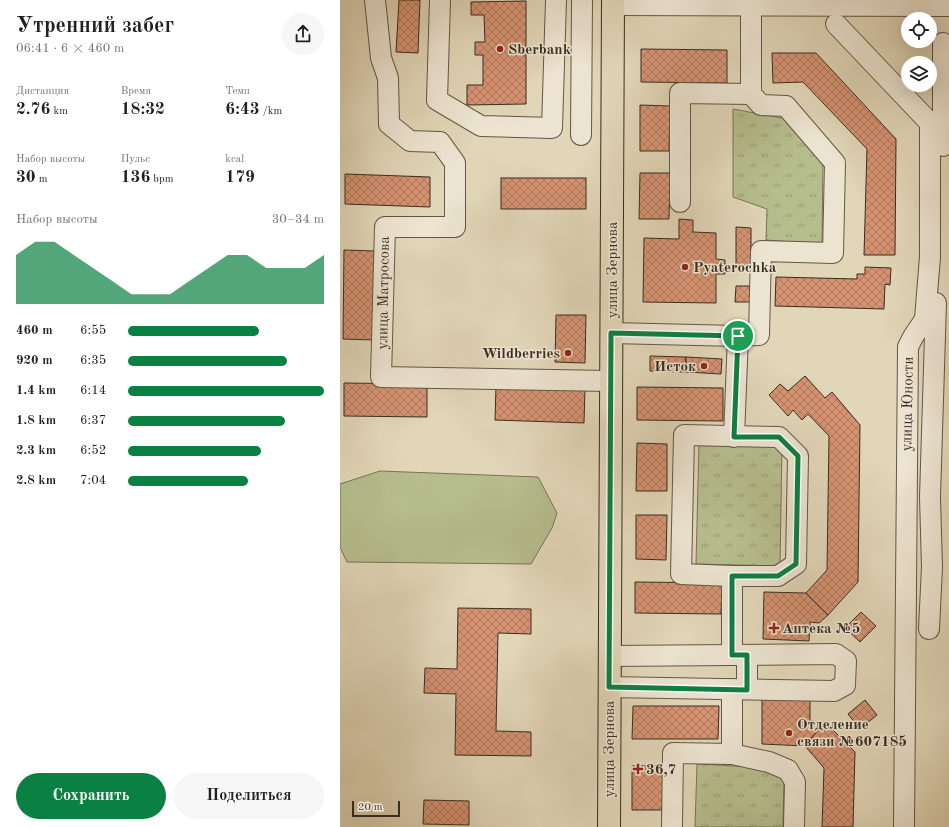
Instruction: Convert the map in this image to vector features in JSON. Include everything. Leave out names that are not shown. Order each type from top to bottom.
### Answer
[{"type":"main road","name":"улица Зернова","points":[[609,827],[613,3]]},
{"type":"street","name":"улица Матросова","points":[[375,0],[381,58],[388,78],[389,124],[410,141],[440,142],[455,163],[455,227],[385,227],[381,377],[611,381]]},
{"type":"street","points":[[440,0],[437,100],[481,126],[552,128],[556,0]]},
{"type":"street","points":[[581,135],[582,0]]},
{"type":"street","points":[[613,3],[751,7],[949,6]]},
{"type":"street","points":[[611,333],[738,336],[759,335],[761,251],[833,253],[835,163],[786,106],[761,105],[751,94],[751,7]]},
{"type":"street","name":"улица Юности","points":[[836,24],[930,123],[930,257],[926,320],[913,337],[908,352],[904,827]]},
{"type":"street","name":"улица Юности","points":[[930,629],[934,350],[937,258],[943,180],[942,43]]},
{"type":"street","points":[[680,202],[680,93],[751,94]]},
{"type":"street","points":[[734,437],[738,336]]},
{"type":"street","points":[[684,436],[779,437],[798,456],[796,564],[778,576],[732,576],[681,574],[684,436]]},
{"type":"street","points":[[732,576],[739,655],[740,689],[732,754]]},
{"type":"street","points":[[609,687],[834,691],[845,685],[846,661],[836,654],[610,656]]},
{"type":"street","points":[[711,655],[712,689]]},
{"type":"street","points":[[916,827],[919,668]]},
{"type":"street","points":[[672,827],[673,753],[732,754],[769,762],[788,770],[795,782],[794,827]]},
{"type":"green space","points":[[733,109],[787,119],[823,157],[822,244],[766,240],[767,209],[733,197]]},
{"type":"green space","points":[[699,443],[782,445],[780,566],[696,564]]},
{"type":"green space","points":[[380,471],[538,477],[557,513],[552,528],[531,564],[347,562],[340,547],[340,484]]},
{"type":"green space","points":[[697,764],[753,767],[784,778],[783,827],[695,827]]},
{"type":"building","points":[[399,0],[420,0],[418,53],[396,52]]},
{"type":"building","name":"Sberbank","points":[[526,1],[526,104],[467,105],[467,85],[483,85],[483,55],[475,55],[475,42],[485,42],[484,15],[471,15],[471,2]]},
{"type":"building","points":[[641,49],[727,50],[727,83],[641,82]]},
{"type":"building","points":[[772,53],[816,53],[896,139],[895,255],[864,255],[867,149],[803,82],[773,83]]},
{"type":"building","points":[[640,105],[670,106],[669,151],[640,151]]},
{"type":"building","points":[[640,173],[670,173],[669,219],[639,219]]},
{"type":"building","points":[[345,174],[430,177],[430,207],[345,204]]},
{"type":"building","points":[[501,178],[586,178],[586,209],[501,209]]},
{"type":"building","name":"Pyaterochka","points":[[679,219],[693,220],[693,232],[716,233],[716,259],[725,260],[725,274],[716,274],[716,303],[643,302],[644,238],[679,239]]},
{"type":"building","points":[[736,227],[751,228],[751,266],[736,266]]},
{"type":"building","points":[[344,250],[375,251],[374,340],[343,339]]},
{"type":"building","points":[[865,267],[891,268],[890,285],[885,284],[884,309],[775,306],[776,277],[857,279],[857,274],[865,274]]},
{"type":"building","points":[[736,286],[750,286],[750,302],[735,302]]},
{"type":"building","points":[[556,315],[586,315],[585,363],[555,362]]},
{"type":"building","points":[[650,356],[686,357],[686,372],[650,371]]},
{"type":"building","name":"Исток","points":[[686,357],[722,359],[721,374],[686,372]]},
{"type":"building","points":[[805,376],[825,398],[832,392],[860,425],[858,582],[828,615],[806,593],[827,570],[829,436],[808,414],[802,420],[793,410],[788,416],[769,395],[780,384],[788,391]]},
{"type":"building","points":[[344,383],[427,384],[427,417],[344,416]]},
{"type":"building","points":[[496,386],[585,389],[584,423],[495,420]]},
{"type":"building","points":[[637,387],[723,388],[723,421],[637,420]]},
{"type":"building","points":[[637,443],[667,444],[667,491],[636,491]]},
{"type":"building","points":[[636,515],[667,515],[666,560],[636,559]]},
{"type":"building","points":[[635,582],[722,583],[721,614],[635,613]]},
{"type":"building","points":[[764,592],[806,593],[828,615],[819,623],[810,622],[809,641],[763,639]]},
{"type":"building","points":[[458,608],[531,609],[531,634],[498,633],[496,731],[531,732],[531,756],[455,755],[456,694],[424,693],[425,668],[457,669]]},
{"type":"building","points":[[861,612],[876,626],[860,642],[845,628]]},
{"type":"building","name":"Отделение связи №607185","points":[[762,699],[810,700],[810,721],[825,722],[805,746],[762,744]]},
{"type":"building","points":[[865,700],[877,715],[860,729],[848,714]]},
{"type":"building","points":[[633,706],[719,706],[718,739],[632,739]]},
{"type":"building","points":[[825,722],[855,752],[853,827],[822,827],[824,768],[805,746]]},
{"type":"building","points":[[632,766],[664,766],[663,810],[632,810]]},
{"type":"building","points":[[424,800],[469,801],[469,825],[423,824]]},
{"type":"place","name":"Sberbank","points":[[500,49]]},
{"type":"place","name":"Pyaterochka","points":[[685,267]]},
{"type":"place","name":"Wildberries","points":[[568,353]]},
{"type":"place","name":"Исток","points":[[704,366]]},
{"type":"place","name":"Аптека №5","points":[[774,628]]},
{"type":"place","name":"Отделение связи №607185","points":[[789,733]]},
{"type":"place","name":"36,7","points":[[638,769]]},
{"type":"route","points":[[611,333],[738,336],[734,437],[779,437],[798,456],[796,564],[778,576],[732,576],[732,655],[747,655],[747,690],[609,687],[611,333]]}]
